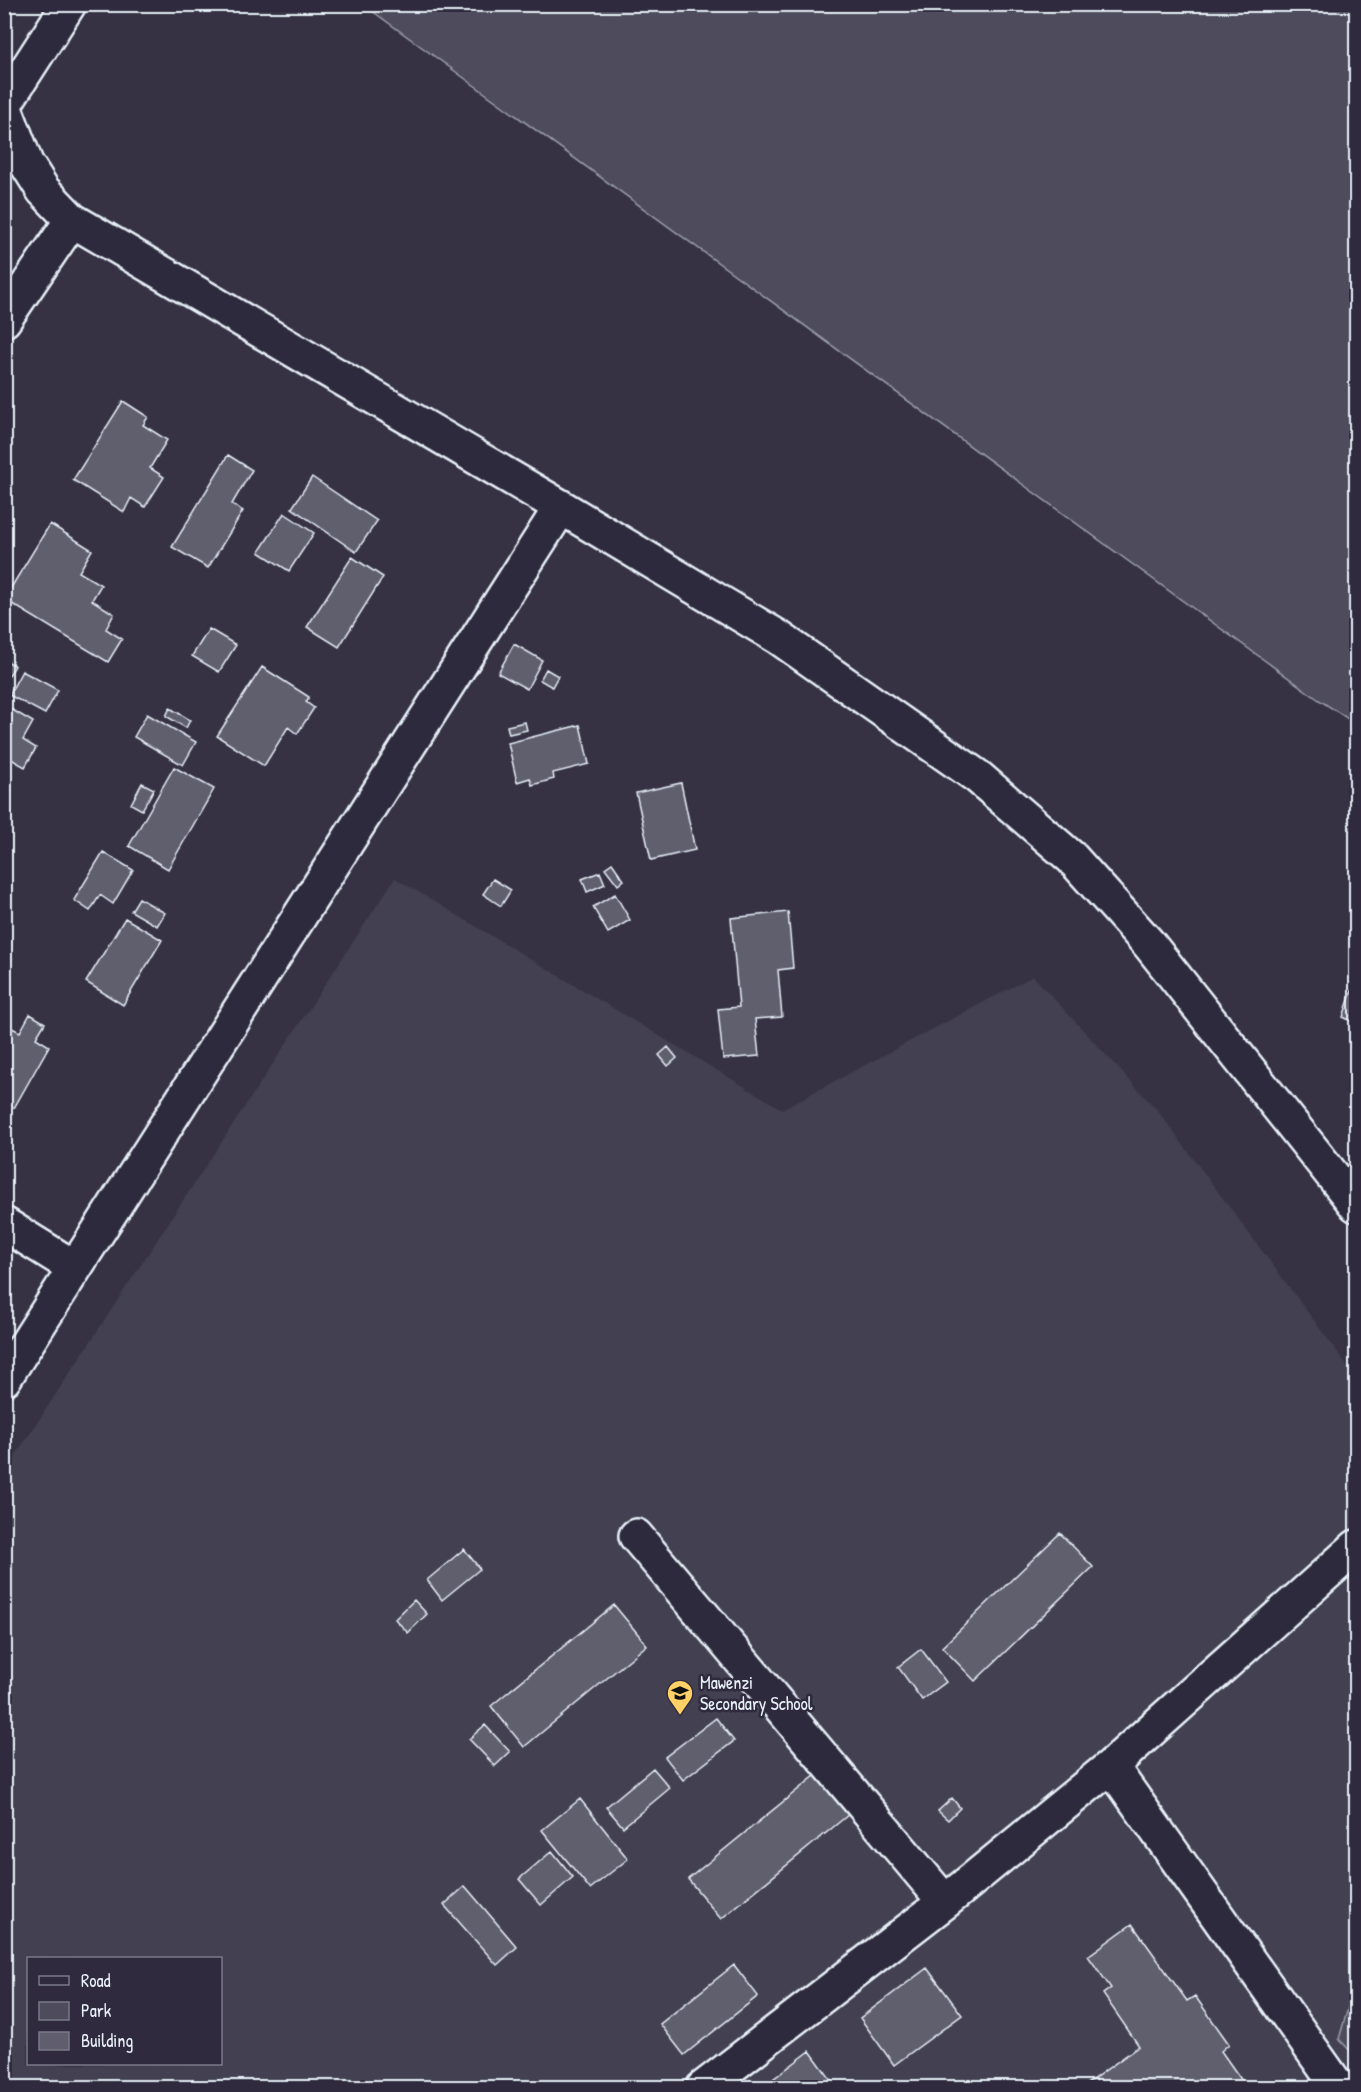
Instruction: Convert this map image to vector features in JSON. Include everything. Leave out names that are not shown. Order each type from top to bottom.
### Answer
[{"type":"main road","points":[[69,4],[4,106],[26,163],[43,190],[72,220],[561,507],[778,638],[978,777],[1072,858],[1149,944],[1356,1205]]},
{"type":"main road","points":[[4,320],[72,220]]},
{"type":"main road","points":[[4,1379],[561,507]]},
{"type":"main road","points":[[4,1224],[75,1268]]},
{"type":"main road","points":[[636,1536],[945,1902]]},
{"type":"main road","points":[[703,2088],[945,1902],[1111,1766],[1356,1547]]},
{"type":"main road","points":[[1111,1766],[1339,2088]]},
{"type":"shaded area","name":"Mawenzi Secondary School","points":[[395,878],[782,1109],[1033,976],[1158,1111],[1356,1377],[1356,2087],[5,2087],[4,1473]]},
{"type":"green space","points":[[364,5],[1356,5],[1356,724],[1319,700]]},
{"type":"green space","points":[[1356,1980],[1356,2057],[1339,2039]]},
{"type":"building","points":[[123,401],[148,417],[143,425],[167,440],[150,468],[164,477],[145,507],[131,498],[124,512],[73,480]]},
{"type":"building","points":[[228,455],[252,470],[232,504],[243,511],[208,568],[172,547]]},
{"type":"building","points":[[312,477],[377,521],[356,552],[292,508]]},
{"type":"building","points":[[284,513],[314,533],[289,571],[259,552]]},
{"type":"building","points":[[50,524],[92,550],[79,572],[101,585],[92,600],[114,614],[106,629],[122,639],[108,662],[4,599]]},
{"type":"building","points":[[352,557],[383,577],[339,647],[307,627]]},
{"type":"building","points":[[209,629],[236,645],[219,672],[192,656]]},
{"type":"building","points":[[514,644],[542,660],[527,689],[498,673]]},
{"type":"building","points":[[4,659],[15,666],[4,683]]},
{"type":"building","points":[[262,667],[309,697],[306,702],[314,708],[297,734],[288,727],[264,766],[217,736]]},
{"type":"building","points":[[546,669],[558,676],[552,687],[540,680]]},
{"type":"building","points":[[22,671],[58,690],[45,714],[9,695]]},
{"type":"building","points":[[4,705],[33,722],[23,740],[36,748],[25,767],[4,755]]},
{"type":"building","points":[[170,708],[190,720],[186,728],[166,716]]},
{"type":"building","points":[[147,714],[196,742],[183,765],[134,737]]},
{"type":"building","points":[[525,722],[527,730],[509,734],[507,726]]},
{"type":"building","points":[[580,725],[589,764],[553,773],[554,779],[532,785],[530,778],[517,782],[508,743]]},
{"type":"building","points":[[174,767],[214,789],[168,869],[129,846]]},
{"type":"building","points":[[142,783],[154,789],[142,810],[131,804]]},
{"type":"building","points":[[681,783],[695,850],[651,860],[636,793]]},
{"type":"building","points":[[103,852],[133,870],[113,904],[100,895],[90,911],[74,900]]},
{"type":"building","points":[[612,863],[624,880],[618,885],[605,868]]},
{"type":"building","points":[[600,872],[605,884],[587,892],[582,879]]},
{"type":"building","points":[[493,879],[511,890],[501,906],[483,894]]},
{"type":"building","points":[[615,894],[630,920],[608,933],[593,907]]},
{"type":"building","points":[[139,898],[165,913],[157,926],[131,911]]},
{"type":"building","points":[[788,912],[793,968],[778,970],[782,1017],[755,1019],[759,1056],[723,1059],[718,1009],[739,1007],[731,918]]},
{"type":"building","points":[[125,918],[162,940],[123,1005],[86,982]]},
{"type":"building","points":[[1356,979],[1356,1023],[1343,1017]]},
{"type":"building","points":[[30,1014],[45,1023],[36,1038],[49,1046],[14,1108],[4,1103],[4,1036],[10,1027],[20,1032]]},
{"type":"building","points":[[668,1047],[677,1058],[668,1066],[659,1055]]},
{"type":"building","points":[[1060,1533],[1093,1567],[975,1681],[942,1647]]},
{"type":"building","points":[[464,1549],[480,1569],[442,1600],[427,1580]]},
{"type":"building","points":[[414,1600],[427,1614],[408,1633],[395,1619]]},
{"type":"building","points":[[614,1605],[647,1645],[524,1747],[491,1706]]},
{"type":"building","points":[[921,1649],[946,1682],[922,1700],[898,1667]]},
{"type":"building","points":[[716,1718],[734,1741],[683,1780],[665,1757]]},
{"type":"building","points":[[485,1725],[510,1752],[495,1766],[469,1739]]},
{"type":"building","points":[[653,1768],[670,1788],[623,1827],[606,1807]]},
{"type":"building","points":[[816,1775],[848,1815],[721,1919],[688,1879]]},
{"type":"building","points":[[952,1798],[960,1808],[948,1820],[938,1811]]},
{"type":"building","points":[[580,1799],[628,1859],[590,1889],[542,1830]]},
{"type":"building","points":[[552,1851],[573,1877],[541,1905],[519,1879]]},
{"type":"building","points":[[465,1886],[517,1947],[497,1965],[444,1905]]},
{"type":"building","points":[[1132,1924],[1187,2001],[1195,1996],[1229,2044],[1221,2051],[1247,2088],[1081,2088],[1139,2046],[1103,1994],[1111,1988],[1088,1956]]},
{"type":"building","points":[[734,1965],[758,1996],[684,2055],[660,2024]]},
{"type":"building","points":[[927,1968],[962,2015],[894,2065],[860,2018]]},
{"type":"building","points":[[810,2051],[837,2088],[761,2088]]},
{"type":"place","name":"Mawenzi Secondary School","points":[[680,1716]]}]
